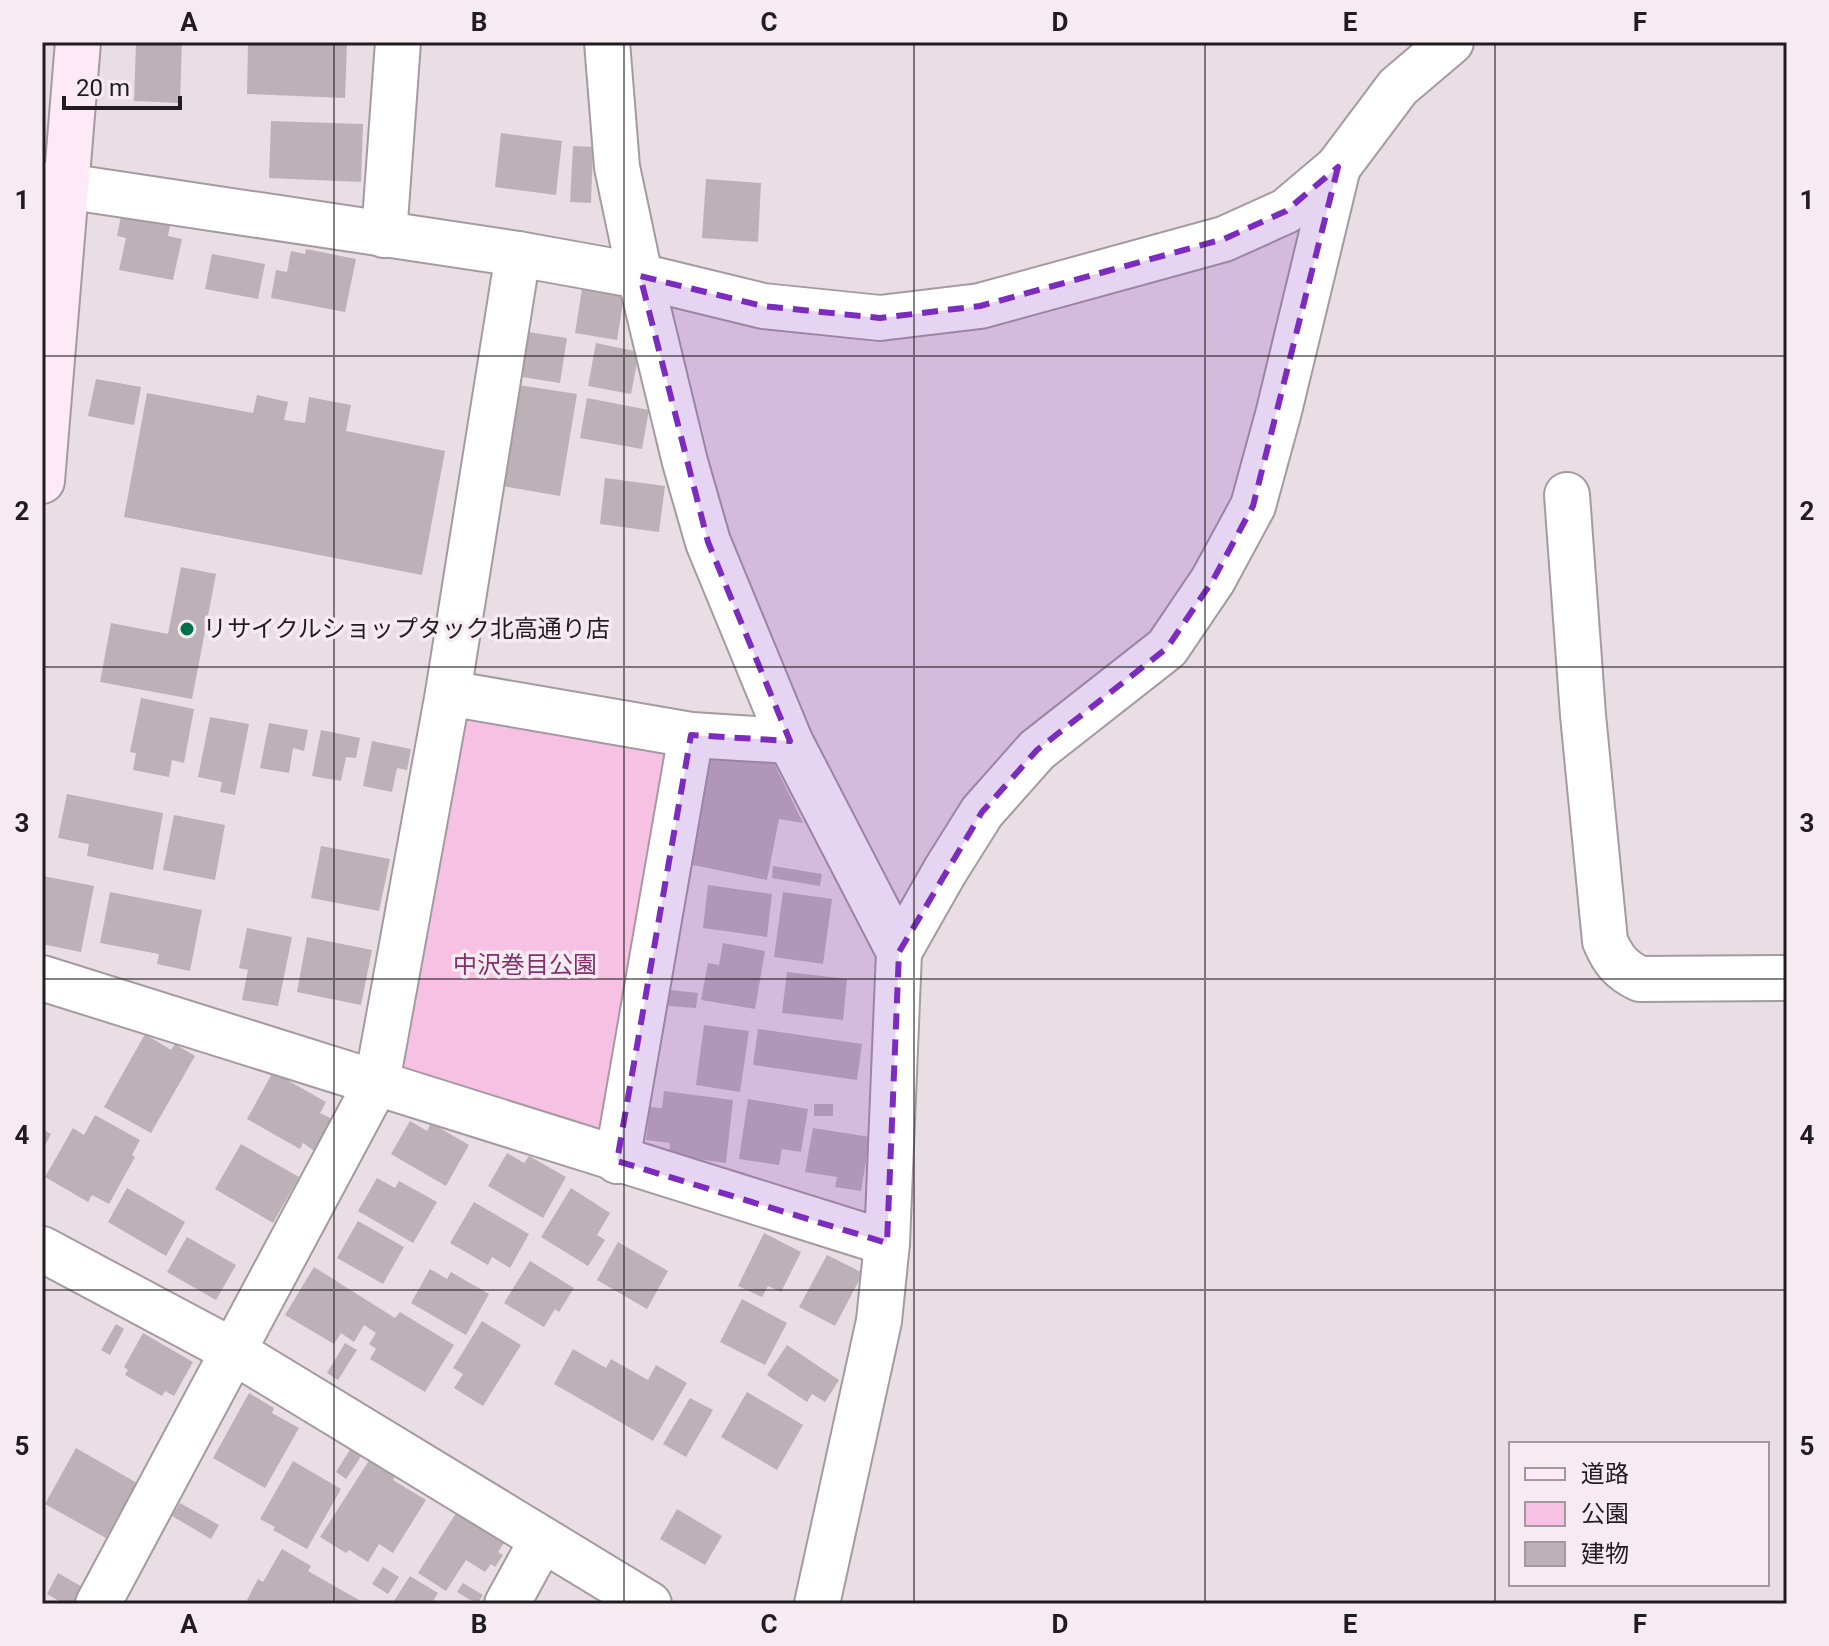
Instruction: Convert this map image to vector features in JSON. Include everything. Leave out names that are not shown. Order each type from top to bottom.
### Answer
[{"type":"street","points":[[42,481],[54,186],[78,42]]},
{"type":"street","points":[[384,235],[398,42]]},
{"type":"street","points":[[607,42],[617,167],[685,462],[708,542],[790,741],[899,952]]},
{"type":"street","points":[[54,186],[518,254],[640,276],[763,306],[880,318],[980,306],[1224,239],[1286,211],[1338,167],[1398,87],[1451,42]]},
{"type":"street","points":[[817,1604],[879,1321],[887,1243],[899,952],[982,812],[1037,750],[1167,648],[1213,580],[1253,506],[1338,167]]},
{"type":"street","points":[[98,1604],[377,1082],[448,693],[518,254]]},
{"type":"street","points":[[1567,495],[1583,715],[1602,911],[1605,941],[1612,959],[1626,973],[1640,979],[1787,978]]},
{"type":"street","points":[[448,693],[691,735],[790,741]]},
{"type":"street","points":[[617,1161],[691,735]]},
{"type":"street","points":[[42,978],[377,1082],[617,1161],[887,1243]]},
{"type":"street","points":[[42,1249],[233,1351],[649,1604]]},
{"type":"street","points":[[507,1604],[542,1540]]},
{"type":"highlighted area","points":[[1338,167],[1253,506],[1213,580],[1167,648],[1037,750],[982,812],[899,952],[887,1243],[617,1161],[691,735],[790,741],[708,542],[640,276],[763,306],[880,318],[980,306],[1224,239],[1286,211]]},
{"type":"green space","name":"中沢巻目公園","points":[[448,693],[691,735],[617,1161],[377,1082]]},
{"type":"building","points":[[136,42],[182,42],[180,103],[134,101]]},
{"type":"building","points":[[248,42],[347,42],[345,98],[247,94]]},
{"type":"building","points":[[271,121],[363,124],[361,182],[269,178]]},
{"type":"building","points":[[501,133],[562,141],[556,195],[495,187]]},
{"type":"building","points":[[573,146],[593,147],[591,203],[570,202]]},
{"type":"building","points":[[706,179],[761,183],[758,242],[702,238]]},
{"type":"building","points":[[122,211],[171,221],[168,236],[182,239],[173,280],[119,270],[126,238],[117,236]]},
{"type":"building","points":[[306,249],[356,259],[345,312],[271,298],[276,270],[287,272],[291,251],[305,254]]},
{"type":"building","points":[[212,254],[265,264],[258,299],[205,289]]},
{"type":"building","points":[[582,289],[624,296],[617,340],[575,333]]},
{"type":"building","points":[[528,332],[567,338],[560,383],[522,377]]},
{"type":"building","points":[[596,343],[639,352],[631,394],[588,386]]},
{"type":"building","points":[[96,379],[141,387],[134,425],[88,416]]},
{"type":"building","points":[[518,385],[577,394],[560,496],[502,486]]},
{"type":"building","points":[[147,393],[253,413],[257,395],[288,402],[284,420],[305,423],[309,397],[351,405],[346,431],[445,451],[422,575],[124,517]]},
{"type":"building","points":[[587,398],[649,410],[642,449],[580,438]]},
{"type":"building","points":[[605,478],[665,486],[659,532],[600,524]]},
{"type":"building","name":"リサイクルショップタック北高通り店","points":[[181,567],[216,574],[192,699],[100,682],[111,623],[168,634]]},
{"type":"building","points":[[141,698],[194,709],[184,763],[172,760],[169,777],[133,770],[136,753],[130,752]]},
{"type":"building","points":[[210,717],[249,724],[235,795],[220,792],[222,782],[198,777]]},
{"type":"building","points":[[269,723],[308,730],[304,751],[293,748],[289,773],[260,768]]},
{"type":"building","points":[[321,730],[360,738],[356,758],[346,757],[341,781],[312,776]]},
{"type":"building","points":[[372,741],[411,749],[407,770],[397,768],[392,792],[363,786]]},
{"type":"building","points":[[721,750],[774,763],[803,823],[779,819],[767,880],[688,864],[709,758]]},
{"type":"building","points":[[67,794],[163,813],[153,870],[87,856],[89,844],[58,838]]},
{"type":"building","points":[[174,815],[225,825],[215,880],[163,870]]},
{"type":"building","points":[[321,846],[390,859],[379,911],[311,898]]},
{"type":"building","points":[[773,866],[822,874],[820,886],[772,878]]},
{"type":"building","points":[[43,876],[94,886],[81,952],[42,944]]},
{"type":"building","points":[[708,885],[772,894],[767,937],[703,928]]},
{"type":"building","points":[[110,892],[202,910],[190,971],[157,964],[159,954],[100,943]]},
{"type":"building","points":[[783,892],[832,899],[823,964],[774,957]]},
{"type":"building","points":[[247,928],[292,937],[278,1006],[242,1000],[248,970],[239,968]]},
{"type":"building","points":[[307,937],[372,950],[361,1005],[297,992]]},
{"type":"building","points":[[723,943],[765,951],[755,1009],[701,1000],[708,963],[719,965]]},
{"type":"building","points":[[787,972],[847,979],[843,1020],[782,1013]]},
{"type":"building","points":[[670,990],[698,993],[696,1008],[668,1006]]},
{"type":"building","points":[[704,1025],[749,1031],[740,1092],[696,1085]]},
{"type":"building","points":[[758,1029],[862,1044],[857,1080],[753,1065]]},
{"type":"building","points":[[145,1034],[171,1050],[175,1044],[195,1056],[151,1133],[104,1107]]},
{"type":"building","points":[[273,1072],[326,1102],[320,1113],[334,1120],[316,1152],[303,1143],[300,1149],[247,1119]]},
{"type":"building","points":[[664,1091],[733,1100],[726,1163],[669,1155],[670,1143],[646,1140],[650,1107],[662,1108]]},
{"type":"building","points":[[748,1099],[808,1109],[801,1152],[782,1149],[779,1165],[739,1159]]},
{"type":"building","points":[[814,1104],[833,1104],[833,1116],[814,1116]]},
{"type":"building","points":[[95,1115],[140,1140],[132,1155],[135,1157],[109,1204],[92,1195],[88,1202],[45,1177],[73,1128],[84,1135]]},
{"type":"building","points":[[410,1121],[427,1131],[431,1123],[469,1145],[446,1186],[391,1154]]},
{"type":"building","points":[[813,1128],[870,1137],[861,1191],[835,1187],[837,1177],[805,1172]]},
{"type":"building","points":[[42,1129],[51,1134],[42,1151]]},
{"type":"building","points":[[241,1144],[299,1177],[273,1223],[215,1189]]},
{"type":"building","points":[[507,1153],[524,1163],[529,1156],[566,1177],[543,1218],[488,1186]]},
{"type":"building","points":[[377,1178],[395,1188],[399,1181],[437,1202],[413,1243],[358,1211]]},
{"type":"building","points":[[127,1188],[185,1222],[166,1256],[108,1222]]},
{"type":"building","points":[[571,1188],[610,1213],[597,1235],[605,1240],[588,1266],[541,1237]]},
{"type":"building","points":[[474,1202],[529,1234],[510,1268],[492,1257],[488,1265],[450,1243]]},
{"type":"building","points":[[358,1221],[404,1247],[383,1284],[337,1258]]},
{"type":"building","points":[[764,1233],[801,1252],[781,1292],[768,1286],[762,1297],[738,1286]]},
{"type":"building","points":[[187,1237],[236,1265],[216,1300],[167,1272]]},
{"type":"building","points":[[618,1242],[668,1271],[647,1309],[597,1280]]},
{"type":"building","points":[[827,1255],[863,1273],[835,1326],[799,1307]]},
{"type":"building","points":[[530,1261],[574,1288],[559,1312],[555,1309],[544,1327],[504,1303]]},
{"type":"building","points":[[314,1267],[395,1318],[400,1312],[454,1345],[425,1392],[370,1359],[376,1349],[369,1344],[376,1333],[364,1325],[354,1342],[341,1333],[334,1344],[285,1315]]},
{"type":"building","points":[[430,1269],[447,1279],[451,1272],[489,1294],[466,1335],[411,1303]]},
{"type":"building","points":[[742,1299],[787,1323],[765,1365],[720,1342]]},
{"type":"building","points":[[482,1321],[521,1345],[483,1406],[454,1388],[463,1374],[453,1368]]},
{"type":"building","points":[[116,1324],[124,1329],[110,1355],[101,1350]]},
{"type":"building","points":[[143,1333],[193,1362],[174,1396],[165,1391],[162,1396],[125,1375],[128,1370],[124,1367]]},
{"type":"building","points":[[345,1343],[357,1350],[338,1380],[327,1373]]},
{"type":"building","points":[[787,1345],[839,1380],[825,1402],[812,1394],[807,1402],[767,1375]]},
{"type":"building","points":[[573,1349],[606,1368],[611,1359],[648,1380],[656,1365],[687,1383],[653,1441],[554,1384]]},
{"type":"building","points":[[747,1392],[803,1425],[777,1470],[721,1437]]},
{"type":"building","points":[[249,1393],[274,1408],[272,1413],[299,1428],[265,1488],[213,1458]]},
{"type":"building","points":[[690,1398],[713,1410],[686,1457],[663,1444]]},
{"type":"building","points":[[76,1448],[137,1483],[106,1538],[45,1504]]},
{"type":"building","points":[[351,1448],[362,1455],[346,1479],[336,1472]]},
{"type":"building","points":[[370,1459],[395,1475],[393,1480],[426,1500],[393,1553],[379,1544],[368,1562],[320,1537]]},
{"type":"building","points":[[293,1461],[341,1489],[307,1549],[260,1519]]},
{"type":"building","points":[[180,1503],[219,1525],[211,1539],[172,1516]]},
{"type":"building","points":[[677,1509],[722,1536],[705,1565],[660,1539]]},
{"type":"building","points":[[456,1513],[504,1543],[498,1552],[503,1555],[495,1567],[491,1564],[485,1572],[466,1560],[446,1591],[418,1573]]},
{"type":"building","points":[[282,1549],[311,1566],[308,1571],[366,1604],[251,1604],[247,1600],[258,1579],[263,1582]]},
{"type":"building","points":[[383,1567],[399,1577],[388,1594],[372,1584]]},
{"type":"building","points":[[58,1573],[84,1588],[75,1604],[64,1604],[47,1594]]},
{"type":"building","points":[[410,1576],[438,1593],[433,1601],[437,1604],[392,1604]]},
{"type":"building","points":[[463,1583],[483,1595],[477,1604],[457,1592]]},
{"type":"place","name":"リサイクルショップタック北高通り店","points":[[187,629]]}]
